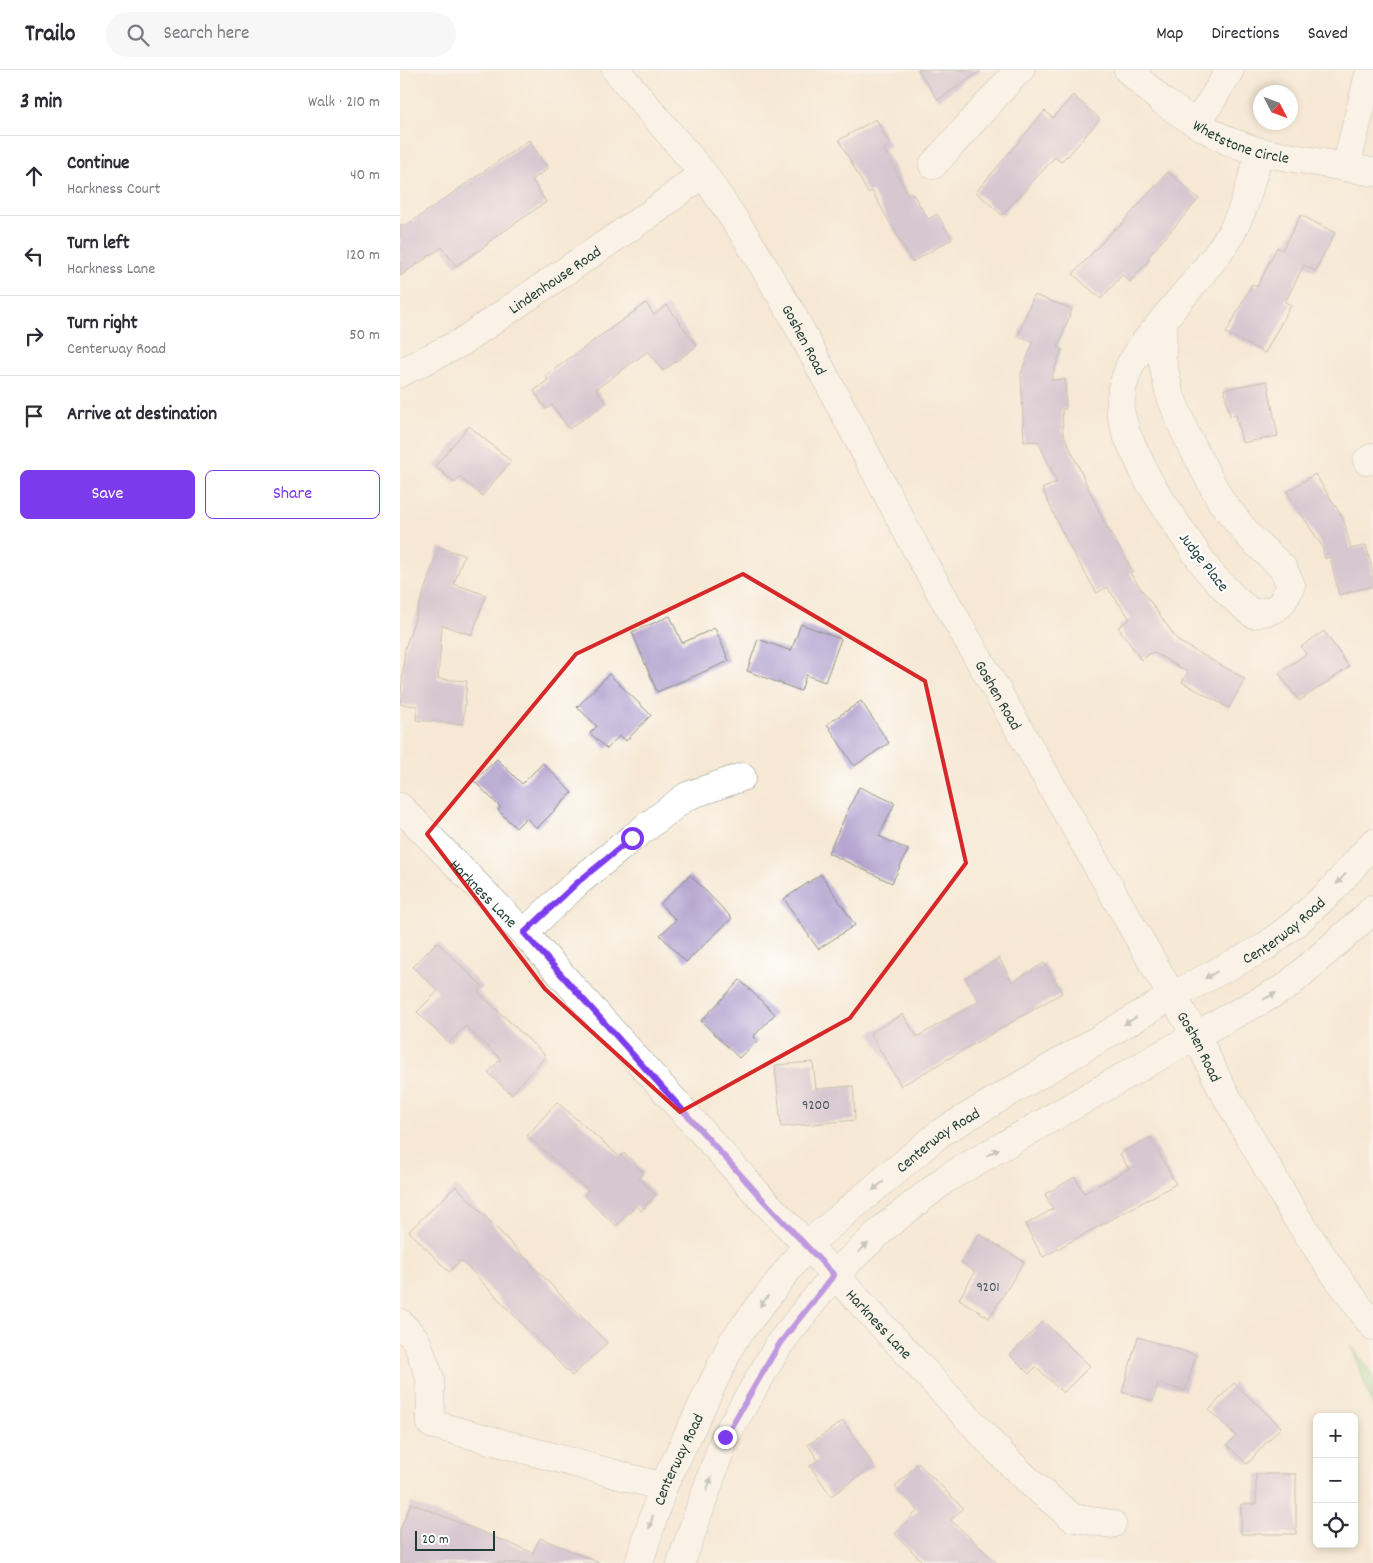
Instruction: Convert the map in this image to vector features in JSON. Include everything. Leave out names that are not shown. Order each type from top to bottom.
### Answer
[{"type":"street","name":"Goshen Road","points":[[616,70],[703,173],[746,237],[792,314],[922,560],[1196,1035],[1221,1087],[1293,1212],[1328,1266],[1373,1326]]},
{"type":"street","points":[[933,165],[1020,70]]},
{"type":"street","name":"Whetstone Circle","points":[[1128,70],[1162,101],[1197,124],[1228,141],[1260,152],[1373,172]]},
{"type":"street","points":[[1197,124],[1230,70]]},
{"type":"street","points":[[1346,166],[1370,70]]},
{"type":"street","name":"Judge Place","points":[[1163,321],[1162,358],[1169,392],[1186,435],[1221,501],[1250,536],[1282,567],[1290,585],[1284,602],[1270,612],[1253,614],[1235,600],[1209,572],[1148,480],[1126,433],[1120,410],[1122,388],[1130,365],[1145,342],[1216,256],[1232,232],[1244,205],[1260,152]]},
{"type":"street","name":"Lindenhouse Road","points":[[400,373],[460,343],[657,209],[703,173]]},
{"type":"street","points":[[524,933],[578,882],[687,796],[742,778]]},
{"type":"street","name":"Harkness Lane","points":[[400,808],[524,933],[764,1201],[1003,1456],[1033,1485],[1073,1518],[1112,1524]]},
{"type":"street","name":"Centerway Road","points":[[638,1563],[663,1487],[733,1341],[808,1246],[940,1133],[1172,996],[1265,946],[1297,922],[1332,890],[1373,843]]},
{"type":"street","name":"Centerway Road","points":[[681,1563],[725,1437],[780,1343],[834,1275],[885,1227],[947,1178],[1196,1035],[1286,987],[1373,909]]},
{"type":"street","points":[[400,1323],[416,1340],[430,1378],[431,1424],[663,1487]]},
{"type":"highlighted area","points":[[743,574],[925,681],[966,863],[850,1018],[680,1112],[545,989],[427,834],[576,654]]},
{"type":"green space","points":[[1351,1345],[1373,1375],[1373,1407]]},
{"type":"building","points":[[918,70],[982,70],[938,100]]},
{"type":"building","points":[[1073,95],[1100,119],[1067,157],[1061,162],[1055,157],[1002,215],[976,192],[1045,111],[1053,118]]},
{"type":"building","points":[[876,119],[890,145],[884,149],[909,196],[913,194],[928,219],[937,214],[952,239],[912,262],[872,191],[868,193],[839,140]]},
{"type":"building","points":[[529,140],[548,169],[532,180],[546,202],[456,266],[442,247],[400,276],[400,225],[407,225]]},
{"type":"building","points":[[1168,172],[1199,199],[1148,257],[1150,259],[1130,282],[1122,275],[1101,299],[1073,274],[1115,228],[1117,229]]},
{"type":"building","points":[[1301,215],[1335,233],[1315,271],[1304,265],[1285,302],[1291,305],[1265,353],[1226,333],[1252,284],[1257,287],[1277,247],[1282,250]]},
{"type":"building","points":[[1034,295],[1072,309],[1058,347],[1062,349],[1051,380],[1065,379],[1066,409],[1062,409],[1063,433],[1105,524],[1133,571],[1130,573],[1178,641],[1245,679],[1229,708],[1182,682],[1188,672],[1153,652],[1141,660],[1118,627],[1130,619],[1107,587],[1097,593],[1069,546],[1042,489],[1057,482],[1038,441],[1024,442],[1021,374],[1033,342],[1018,336]]},
{"type":"building","points":[[646,303],[654,315],[667,305],[697,346],[663,371],[648,351],[596,389],[606,403],[569,429],[552,405],[546,409],[534,391],[548,380],[545,376]]},
{"type":"building","points":[[1267,381],[1278,436],[1242,443],[1236,414],[1230,416],[1224,389]]},
{"type":"building","points":[[469,426],[511,461],[482,496],[460,477],[455,483],[435,466]]},
{"type":"building","points":[[1315,474],[1343,518],[1351,549],[1366,545],[1373,573],[1373,586],[1339,595],[1330,557],[1325,559],[1322,546],[1287,492]]},
{"type":"building","points":[[439,547],[464,555],[454,584],[486,595],[472,635],[442,625],[438,679],[467,681],[463,724],[416,720],[417,706],[400,704],[405,648]]},
{"type":"building","points":[[670,616],[682,643],[715,628],[729,661],[657,692],[632,632]]},
{"type":"building","points":[[801,624],[841,639],[825,682],[806,675],[801,691],[747,671],[758,639],[791,651]]},
{"type":"building","points":[[1324,631],[1349,667],[1299,701],[1279,673],[1306,654],[1301,647]]},
{"type":"building","points":[[609,674],[651,715],[626,741],[620,735],[607,749],[590,733],[597,726],[577,707]]},
{"type":"building","points":[[861,701],[889,743],[854,766],[827,724]]},
{"type":"building","points":[[497,759],[522,784],[543,763],[572,793],[537,828],[526,818],[516,828],[498,810],[500,807],[474,781]]},
{"type":"building","points":[[859,787],[895,803],[879,836],[908,850],[892,883],[828,853]]},
{"type":"building","points":[[821,874],[855,925],[818,949],[784,899]]},
{"type":"building","points":[[690,875],[732,918],[686,962],[660,935],[676,920],[660,904]]},
{"type":"building","points":[[437,942],[483,987],[478,992],[546,1056],[511,1094],[488,1073],[501,1059],[465,1026],[449,1043],[417,1012],[438,991],[413,967]]},
{"type":"building","points":[[999,958],[1012,982],[1044,963],[1062,993],[901,1086],[870,1033],[903,1014],[917,1037],[979,1001],[965,978]]},
{"type":"building","points":[[740,980],[775,1014],[753,1037],[757,1041],[739,1058],[701,1021]]},
{"type":"building","points":[[813,1062],[816,1089],[853,1086],[855,1120],[781,1127],[775,1065]]},
{"type":"building","points":[[557,1102],[620,1157],[624,1153],[644,1172],[639,1178],[656,1195],[641,1211],[636,1206],[616,1226],[584,1195],[588,1190],[527,1136]]},
{"type":"building","points":[[1150,1137],[1176,1184],[1043,1257],[1025,1225],[1053,1209],[1045,1194],[1075,1177],[1084,1193],[1129,1169],[1120,1154]]},
{"type":"building","points":[[456,1186],[607,1343],[572,1376],[461,1260],[449,1272],[409,1231]]},
{"type":"building","points":[[979,1234],[1024,1262],[989,1318],[959,1299],[975,1272],[961,1262]]},
{"type":"building","points":[[1043,1321],[1090,1366],[1063,1393],[1036,1367],[1029,1374],[1010,1355]]},
{"type":"building","points":[[1138,1337],[1196,1355],[1185,1391],[1158,1383],[1153,1401],[1122,1392]]},
{"type":"building","points":[[1234,1383],[1281,1427],[1247,1464],[1227,1445],[1236,1436],[1209,1410]]},
{"type":"building","points":[[843,1421],[874,1466],[831,1496],[810,1466],[818,1460],[808,1445]]},
{"type":"building","points":[[918,1463],[963,1508],[951,1520],[997,1563],[924,1563],[895,1534],[918,1510],[895,1487]]},
{"type":"building","points":[[1256,1474],[1296,1474],[1296,1534],[1241,1534],[1241,1504],[1256,1504]]},
{"type":"building","points":[[411,1503],[533,1553],[540,1538],[600,1563],[400,1563],[400,1530]]},
{"type":"route","points":[[632,838],[578,882],[524,933],[764,1201],[834,1275],[780,1343],[725,1437]]}]
